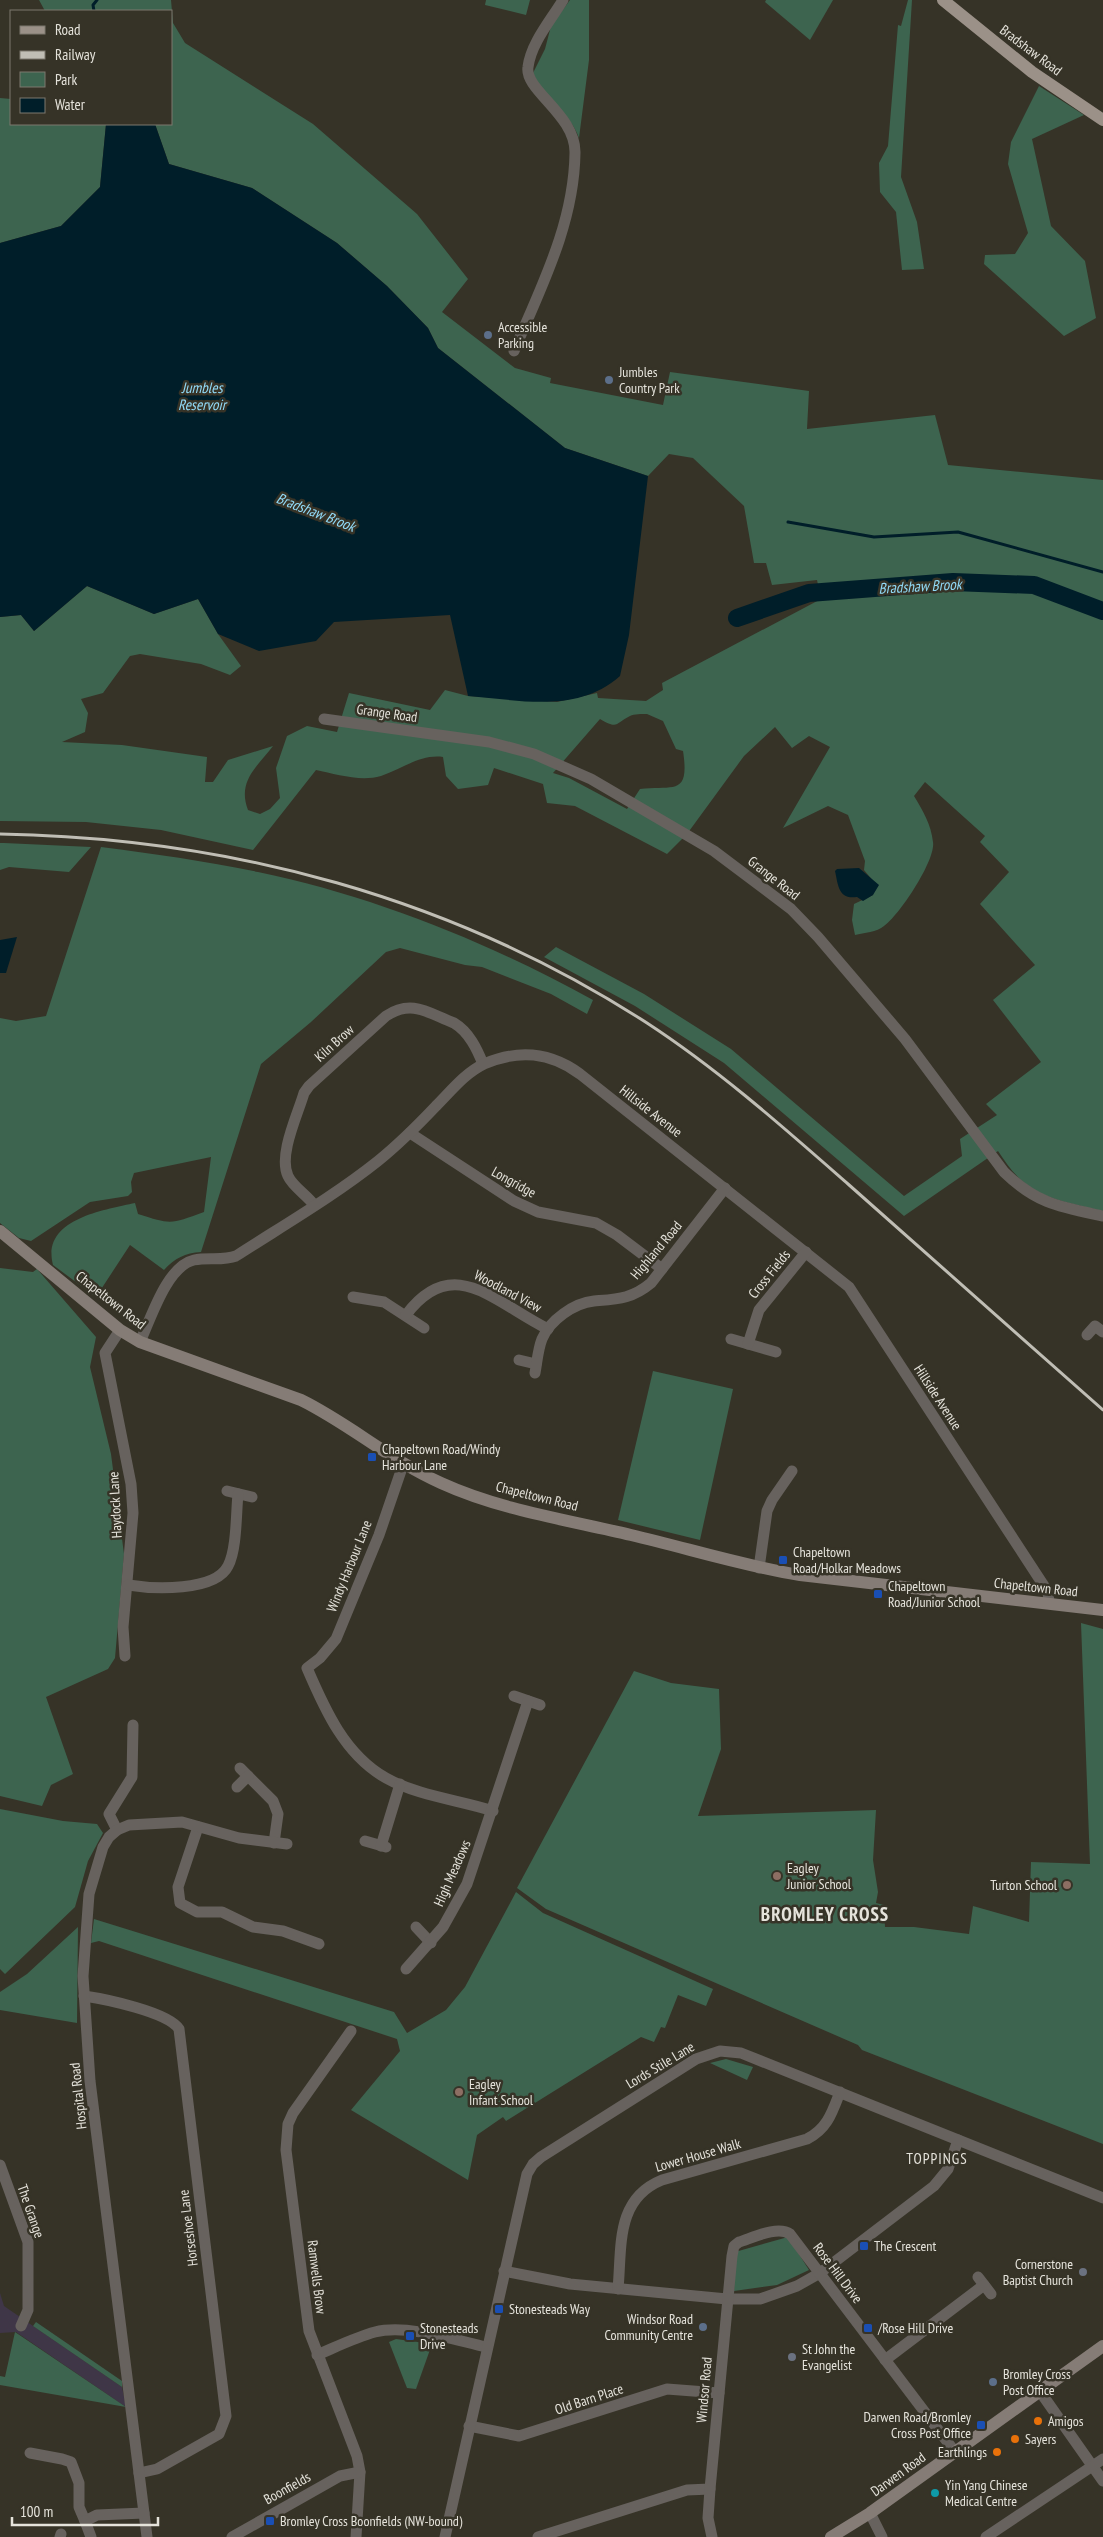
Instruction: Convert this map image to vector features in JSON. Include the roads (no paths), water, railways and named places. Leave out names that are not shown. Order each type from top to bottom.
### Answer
[{"type":"main road","name":"Bradshaw Road","points":[[943,0],[1032,72],[1103,120]]},
{"type":"main road","name":"Chapeltown Road","points":[[0,1231],[120,1330],[140,1342],[302,1400],[321,1409],[403,1465],[464,1492],[498,1503],[759,1568],[1103,1610]]},
{"type":"main road","name":"Darwen Road","points":[[831,2537],[870,2513],[1039,2390],[1103,2346]]},
{"type":"street","points":[[514,351],[568,218],[576,152],[573,134],[565,120],[530,80],[527,68],[543,33],[563,0]]},
{"type":"street","name":"Grange Road","points":[[324,719],[489,742],[534,754],[591,779],[707,847],[784,904],[818,937],[894,1026],[1001,1168],[1021,1189],[1051,1204],[1103,1216]]},
{"type":"street","name":"Kiln Brow","points":[[314,1205],[294,1184],[285,1168],[287,1149],[304,1093],[309,1086],[386,1016],[394,1011],[411,1007],[454,1023],[460,1027],[474,1044],[483,1064]]},
{"type":"street","name":"Hillside Avenue","points":[[140,1342],[176,1270],[196,1260],[236,1256],[314,1205],[378,1161],[410,1133],[464,1077],[483,1064],[527,1053],[540,1054],[562,1062],[580,1074],[840,1278],[858,1300],[1048,1592],[1049,1603]]},
{"type":"street","name":"Longridge","points":[[410,1133],[514,1201],[538,1212],[596,1223],[617,1235],[662,1269]]},
{"type":"street","name":"Highland Road","points":[[519,1360],[536,1368],[542,1338],[548,1329],[565,1313],[582,1304],[632,1297],[651,1283],[725,1188]]},
{"type":"street","name":"Cross Fields","points":[[748,1344],[759,1310],[806,1252]]},
{"type":"street","name":"Woodland View","points":[[406,1315],[425,1293],[445,1285],[456,1284],[479,1291],[548,1329]]},
{"type":"street","points":[[353,1297],[384,1302],[424,1328]]},
{"type":"street","points":[[1087,1335],[1095,1326],[1103,1332]]},
{"type":"street","name":"Haydock Lane","points":[[120,1330],[105,1353],[131,1484],[133,1523],[123,1627],[125,1656]]},
{"type":"street","points":[[731,1339],[776,1352]]},
{"type":"street","name":"Windy Harbour Lane","points":[[400,1784],[376,1772],[342,1736],[326,1713],[307,1668],[325,1654],[336,1639],[379,1535],[403,1465]]},
{"type":"street","points":[[759,1568],[767,1511],[772,1500],[793,1470]]},
{"type":"street","points":[[128,1585],[149,1589],[166,1588],[207,1582],[224,1572],[232,1555],[233,1493],[252,1497]]},
{"type":"street","name":"High Meadows","points":[[406,1969],[431,1943],[459,1900],[534,1703],[514,1696]]},
{"type":"street","points":[[133,1725],[132,1777],[109,1814],[117,1830],[134,1824],[174,1821],[239,1838],[287,1844]]},
{"type":"street","points":[[236,1787],[244,1772],[277,1808],[274,1843]]},
{"type":"street","points":[[365,1840],[384,1847],[400,1784],[493,1811]]},
{"type":"street","points":[[198,1826],[178,1886],[180,1903],[197,1912],[222,1912],[253,1927],[307,1934],[319,1944]]},
{"type":"street","name":"Hospital Road","points":[[117,1830],[109,1837],[103,1847],[90,1894],[83,1976],[90,2081],[147,2537]]},
{"type":"street","points":[[416,1927],[431,1943]]},
{"type":"street","name":"Horseshoe Lane","points":[[84,1996],[112,2000],[169,2020],[179,2029],[226,2416],[225,2423],[218,2434],[157,2469],[139,2473]]},
{"type":"street","name":"Ramwells Brow","points":[[351,2030],[293,2113],[286,2137],[307,2318],[318,2355],[353,2442],[360,2472],[356,2537]]},
{"type":"street","name":"Lords Stile Lane","points":[[486,2347],[523,2186],[533,2164],[696,2059],[720,2051],[735,2052],[840,2092],[1103,2198]]},
{"type":"street","name":"Lower House Walk","points":[[618,2289],[626,2213],[644,2189],[662,2180],[812,2137],[829,2121],[840,2092]]},
{"type":"street","points":[[504,2272],[570,2284],[728,2299],[754,2299],[778,2294],[820,2273],[934,2186],[948,2169],[958,2140]]},
{"type":"street","name":"The Grange","points":[[0,2165],[28,2242],[28,2310],[21,2326]]},
{"type":"street","name":"Windsor Road","points":[[712,2537],[708,2518],[710,2489],[734,2246],[739,2242],[777,2231],[788,2232]]},
{"type":"street","name":"Rose Hill Drive","points":[[788,2232],[954,2452]]},
{"type":"street","points":[[885,2360],[984,2286]]},
{"type":"street","points":[[318,2355],[360,2337],[384,2330],[423,2333],[486,2347],[444,2537]]},
{"type":"street","name":"Old Barn Place","points":[[469,2426],[519,2436],[667,2389],[719,2393]]},
{"type":"street","points":[[1039,2390],[1103,2481]]},
{"type":"street","points":[[30,2453],[62,2458],[71,2462],[79,2483],[79,2507],[91,2537]]},
{"type":"street","points":[[986,2537],[1103,2459]]},
{"type":"street","name":"Boonfields","points":[[232,2537],[340,2476],[360,2472]]},
{"type":"street","points":[[538,2537],[687,2490],[710,2489]]},
{"type":"street","points":[[85,2521],[97,2516],[144,2513]]},
{"type":"street","points":[[870,2513],[882,2537]]},
{"type":"water","name":"Jumbles Reservoir","points":[[106,125],[155,125],[169,164],[252,188],[337,243],[387,286],[428,328],[438,348],[565,448],[648,476],[629,635],[620,676],[603,688],[586,696],[567,700],[548,702],[468,696],[450,615],[334,622],[316,641],[259,651],[218,634],[198,599],[154,614],[87,586],[34,631],[21,615],[0,617],[0,243],[61,226],[100,187]]},
{"type":"water","points":[[859,868],[879,885],[873,895],[863,901],[857,897],[842,894],[835,871],[837,869]]},
{"type":"water","points":[[17,937],[6,973],[0,973],[0,940]]},
{"type":"waterway","points":[[94,10],[93,5],[97,0]]},
{"type":"waterway","points":[[788,522],[874,537],[958,532],[1103,572]]},
{"type":"waterway","name":"Bradshaw Brook","points":[[737,618],[809,593],[953,582],[1034,585],[1103,611]]},
{"type":"railway","points":[[0,834],[86,838],[171,848],[254,862],[337,883],[417,909],[496,941],[573,979],[674,1041],[750,1100],[848,1184],[1103,1410]]},
{"type":"place","name":"Accessible Parking","points":[[488,335]]},
{"type":"place","name":"Jumbles Country Park","points":[[609,380]]},
{"type":"place","name":"Chapeltown Road/Windy Harbour Lane","points":[[372,1457]]},
{"type":"place","name":"Chapeltown Road/Holkar Meadows","points":[[783,1560]]},
{"type":"place","name":"Chapeltown Road/Junior School","points":[[878,1594]]},
{"type":"place","name":"Eagley Junior School","points":[[777,1876]]},
{"type":"place","name":"Turton School","points":[[1067,1885]]},
{"type":"place","name":"Eagley Infant School","points":[[459,2092]]},
{"type":"place","name":"The Crescent","points":[[864,2246]]},
{"type":"place","name":"Cornerstone Baptist Church","points":[[1083,2272]]},
{"type":"place","name":"Stonesteads Way","points":[[499,2309]]},
{"type":"place","name":"Windsor Road Community Centre","points":[[703,2327]]},
{"type":"place","name":"/Rose Hill Drive","points":[[868,2328]]},
{"type":"place","name":"Stonesteads Drive","points":[[410,2336]]},
{"type":"place","name":"St John the Evangelist","points":[[792,2357]]},
{"type":"place","name":"Bromley Cross Post Office","points":[[993,2382]]},
{"type":"place","name":"Amigos","points":[[1038,2421]]},
{"type":"place","name":"Darwen Road/Bromley Cross Post Office","points":[[981,2425]]},
{"type":"place","name":"Sayers","points":[[1015,2439]]},
{"type":"place","name":"Earthlings","points":[[997,2452]]},
{"type":"place","name":"Yin Yang Chinese Medical Centre","points":[[935,2493]]},
{"type":"place","name":"Bromley Cross Boonfields (NW-bound)","points":[[270,2521]]},
{"type":"district","name":"BROMLEY CROSS","points":[[825,1914]]},
{"type":"district","name":"TOPPINGS","points":[[937,2158]]}]
